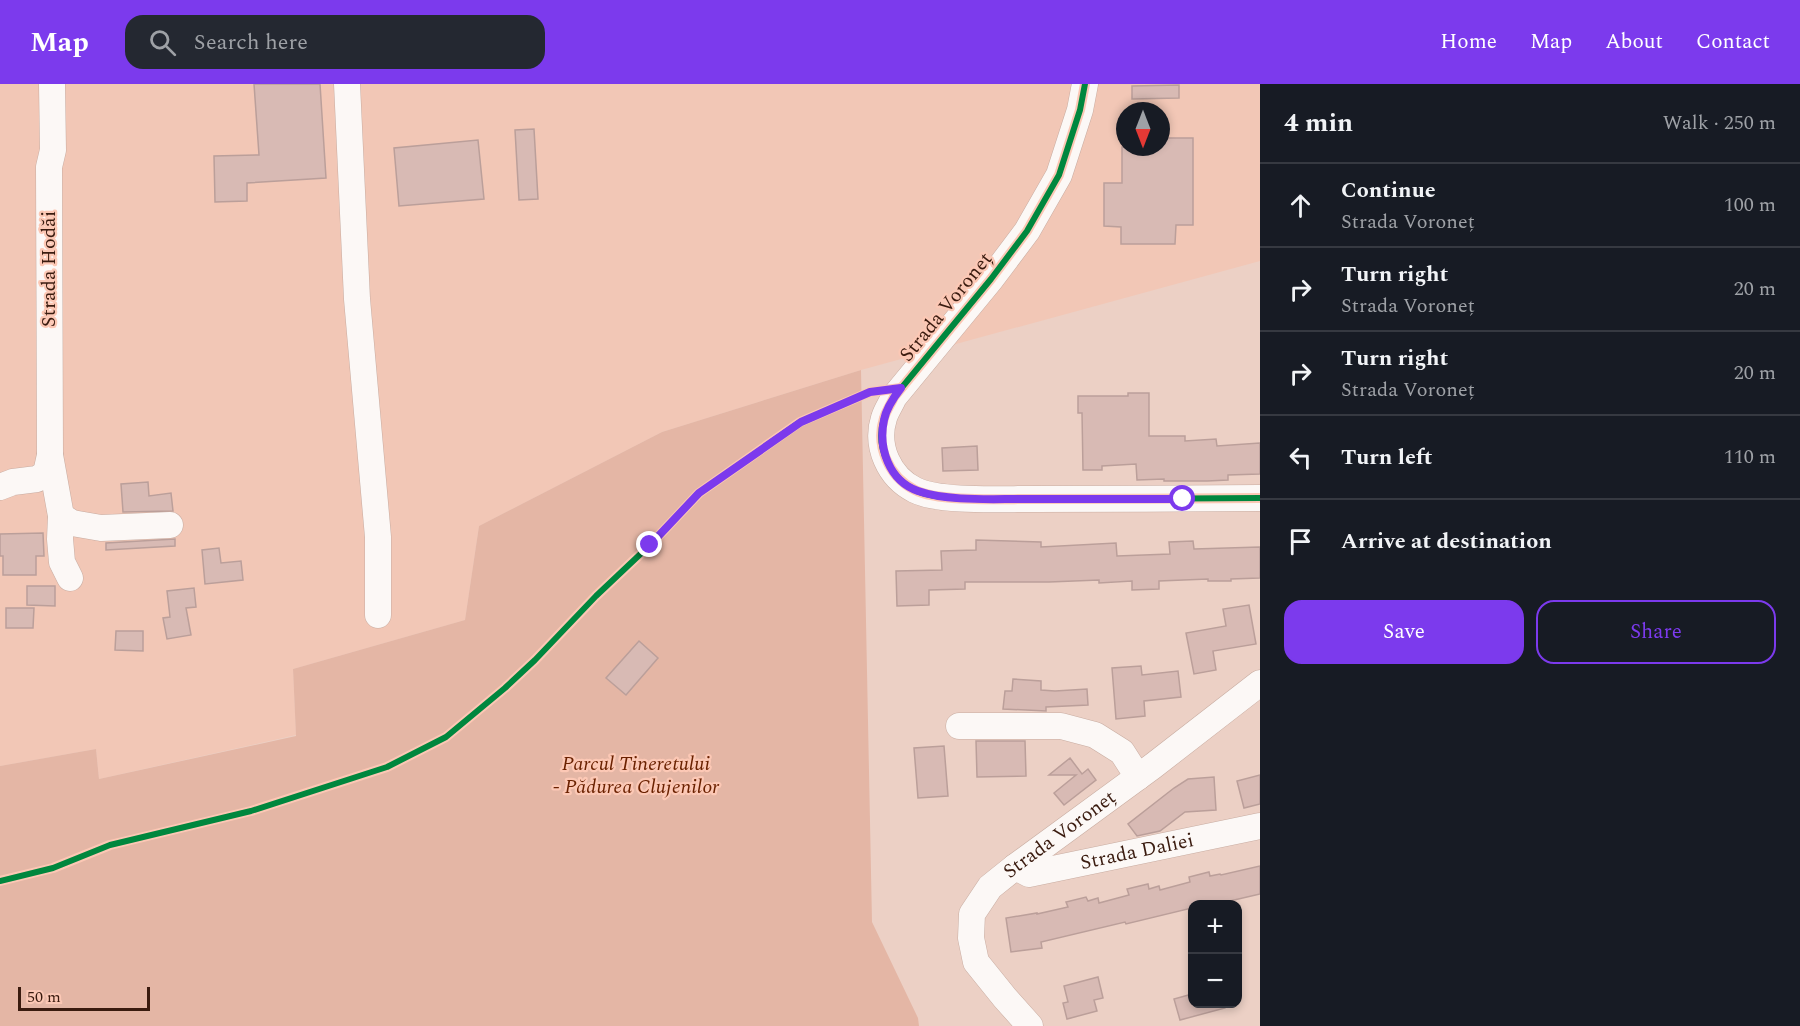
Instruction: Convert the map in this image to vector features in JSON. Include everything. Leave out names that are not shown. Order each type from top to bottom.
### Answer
[{"type":"street","name":"Strada Hodăi","points":[[52,84],[53,150],[49,167],[50,455],[62,516],[60,539],[62,562],[70,578]]},
{"type":"street","points":[[346,84],[357,299],[378,537],[378,615]]},
{"type":"street","name":"Strada Voroneț","points":[[1085,84],[1080,110],[1059,175],[1027,231],[992,279],[894,397],[884,418],[881,440],[887,462],[897,479],[916,491],[939,496],[996,499],[1260,498]]},
{"type":"street","name":"Strada Hodăi","points":[[0,487],[13,482],[37,479],[46,473],[50,455]]},
{"type":"street","points":[[62,516],[72,523],[100,528],[170,525]]},
{"type":"street","name":"Strada Voroneț","points":[[1030,1026],[976,963],[971,938],[972,914],[990,887],[1260,683]]},
{"type":"street","points":[[959,726],[1061,726],[1095,735],[1122,753],[1138,777]]},
{"type":"street","name":"Strada Daliei","points":[[1015,867],[1029,874],[1260,826]]},
{"type":"shaded area","points":[[0,84],[1260,84],[1260,261],[861,370],[662,432],[479,526],[465,620],[293,669],[296,735],[99,779],[96,749],[0,766]]},
{"type":"green space","name":"Parcul Tineretului - Pădurea Clujenilor","points":[[861,370],[872,922],[918,1018],[919,1026],[0,1026],[0,766],[96,749],[99,779],[296,736],[293,669],[465,620],[479,526],[662,432]]},
{"type":"building","points":[[254,84],[320,84],[326,178],[247,183],[247,201],[215,202],[214,156],[259,155]]},
{"type":"building","points":[[1179,85],[1179,98],[1132,99],[1132,86]]},
{"type":"building","points":[[534,129],[538,199],[519,200],[515,130]]},
{"type":"building","points":[[1170,138],[1193,138],[1193,225],[1176,225],[1175,244],[1121,244],[1121,227],[1104,226],[1104,183],[1122,183],[1122,156],[1170,156]]},
{"type":"building","points":[[478,140],[484,199],[399,206],[394,148]]},
{"type":"building","points":[[1128,393],[1149,393],[1149,436],[1185,436],[1185,441],[1216,439],[1217,446],[1260,443],[1260,474],[1228,475],[1228,480],[1164,481],[1164,479],[1137,480],[1136,464],[1102,466],[1102,470],[1083,470],[1082,413],[1078,413],[1078,396],[1128,396]]},
{"type":"building","points":[[977,446],[978,470],[943,471],[942,448]]},
{"type":"building","points":[[148,482],[149,496],[171,493],[173,511],[123,512],[121,484]]},
{"type":"building","points":[[43,533],[44,556],[36,556],[36,575],[3,575],[0,534]]},
{"type":"building","points":[[175,539],[175,546],[106,550],[106,543]]},
{"type":"building","points":[[976,540],[1041,542],[1041,547],[1116,543],[1117,556],[1170,554],[1169,542],[1193,541],[1194,549],[1260,547],[1260,578],[1231,579],[1231,581],[1208,581],[1208,579],[1159,581],[1159,589],[1132,590],[1132,581],[1099,583],[1099,580],[965,582],[965,589],[929,590],[929,605],[897,606],[896,571],[942,570],[941,551],[976,550]]},
{"type":"building","points":[[219,548],[221,563],[241,561],[243,580],[205,584],[202,550]]},
{"type":"building","points":[[27,586],[55,586],[55,606],[27,605]]},
{"type":"building","points":[[194,588],[196,607],[186,608],[191,635],[167,639],[163,618],[170,617],[167,591]]},
{"type":"building","points":[[1249,605],[1256,644],[1213,651],[1216,670],[1194,674],[1186,633],[1226,626],[1223,609]]},
{"type":"building","points":[[6,608],[34,608],[33,628],[6,628]]},
{"type":"building","points":[[116,631],[143,631],[143,651],[115,650]]},
{"type":"building","points":[[639,641],[658,658],[626,695],[606,678]]},
{"type":"building","points":[[1141,666],[1142,675],[1178,671],[1181,697],[1144,701],[1145,716],[1116,719],[1112,668]]},
{"type":"building","points":[[1013,679],[1041,681],[1041,690],[1087,689],[1088,705],[1046,707],[1046,711],[1003,709],[1005,691],[1012,691]]},
{"type":"building","points":[[976,741],[1025,741],[1026,776],[977,777]]},
{"type":"building","points":[[944,746],[948,796],[918,798],[914,748]]},
{"type":"building","points":[[1070,758],[1082,774],[1088,769],[1096,780],[1064,805],[1054,793],[1076,775],[1049,775]]},
{"type":"building","points":[[1260,775],[1260,804],[1244,808],[1237,781]]},
{"type":"building","points":[[1214,777],[1216,810],[1185,812],[1160,831],[1137,836],[1128,824],[1188,779]]},
{"type":"building","points":[[1260,866],[1260,894],[1234,900],[1188,900],[1188,909],[1041,942],[1042,948],[1011,952],[1006,918],[1068,907],[1066,902],[1086,897],[1088,901],[1098,898],[1099,903],[1129,895],[1127,889],[1148,884],[1149,889],[1159,886],[1160,890],[1190,882],[1189,877],[1209,872],[1210,876]]},
{"type":"building","points":[[1098,977],[1103,998],[1094,1000],[1097,1011],[1067,1019],[1063,1003],[1068,1002],[1064,986]]},
{"type":"building","points":[[1188,995],[1188,1008],[1225,1008],[1180,1020],[1174,999]]},
{"type":"cycle path","points":[[1085,84],[1080,110],[1059,175],[1027,231],[991,279],[894,397],[885,415],[882,429],[881,439],[886,460],[898,477],[915,490],[925,494],[954,498],[1260,498]]},
{"type":"cycle path","points":[[0,881],[53,868],[110,845],[251,811],[387,767],[446,737],[535,660],[699,493],[800,422],[870,392],[901,388]]},
{"type":"route","points":[[650,545],[699,493],[801,422],[870,392],[901,388],[884,418],[881,440],[887,462],[897,479],[916,491],[939,496],[996,499],[1183,499]]}]
